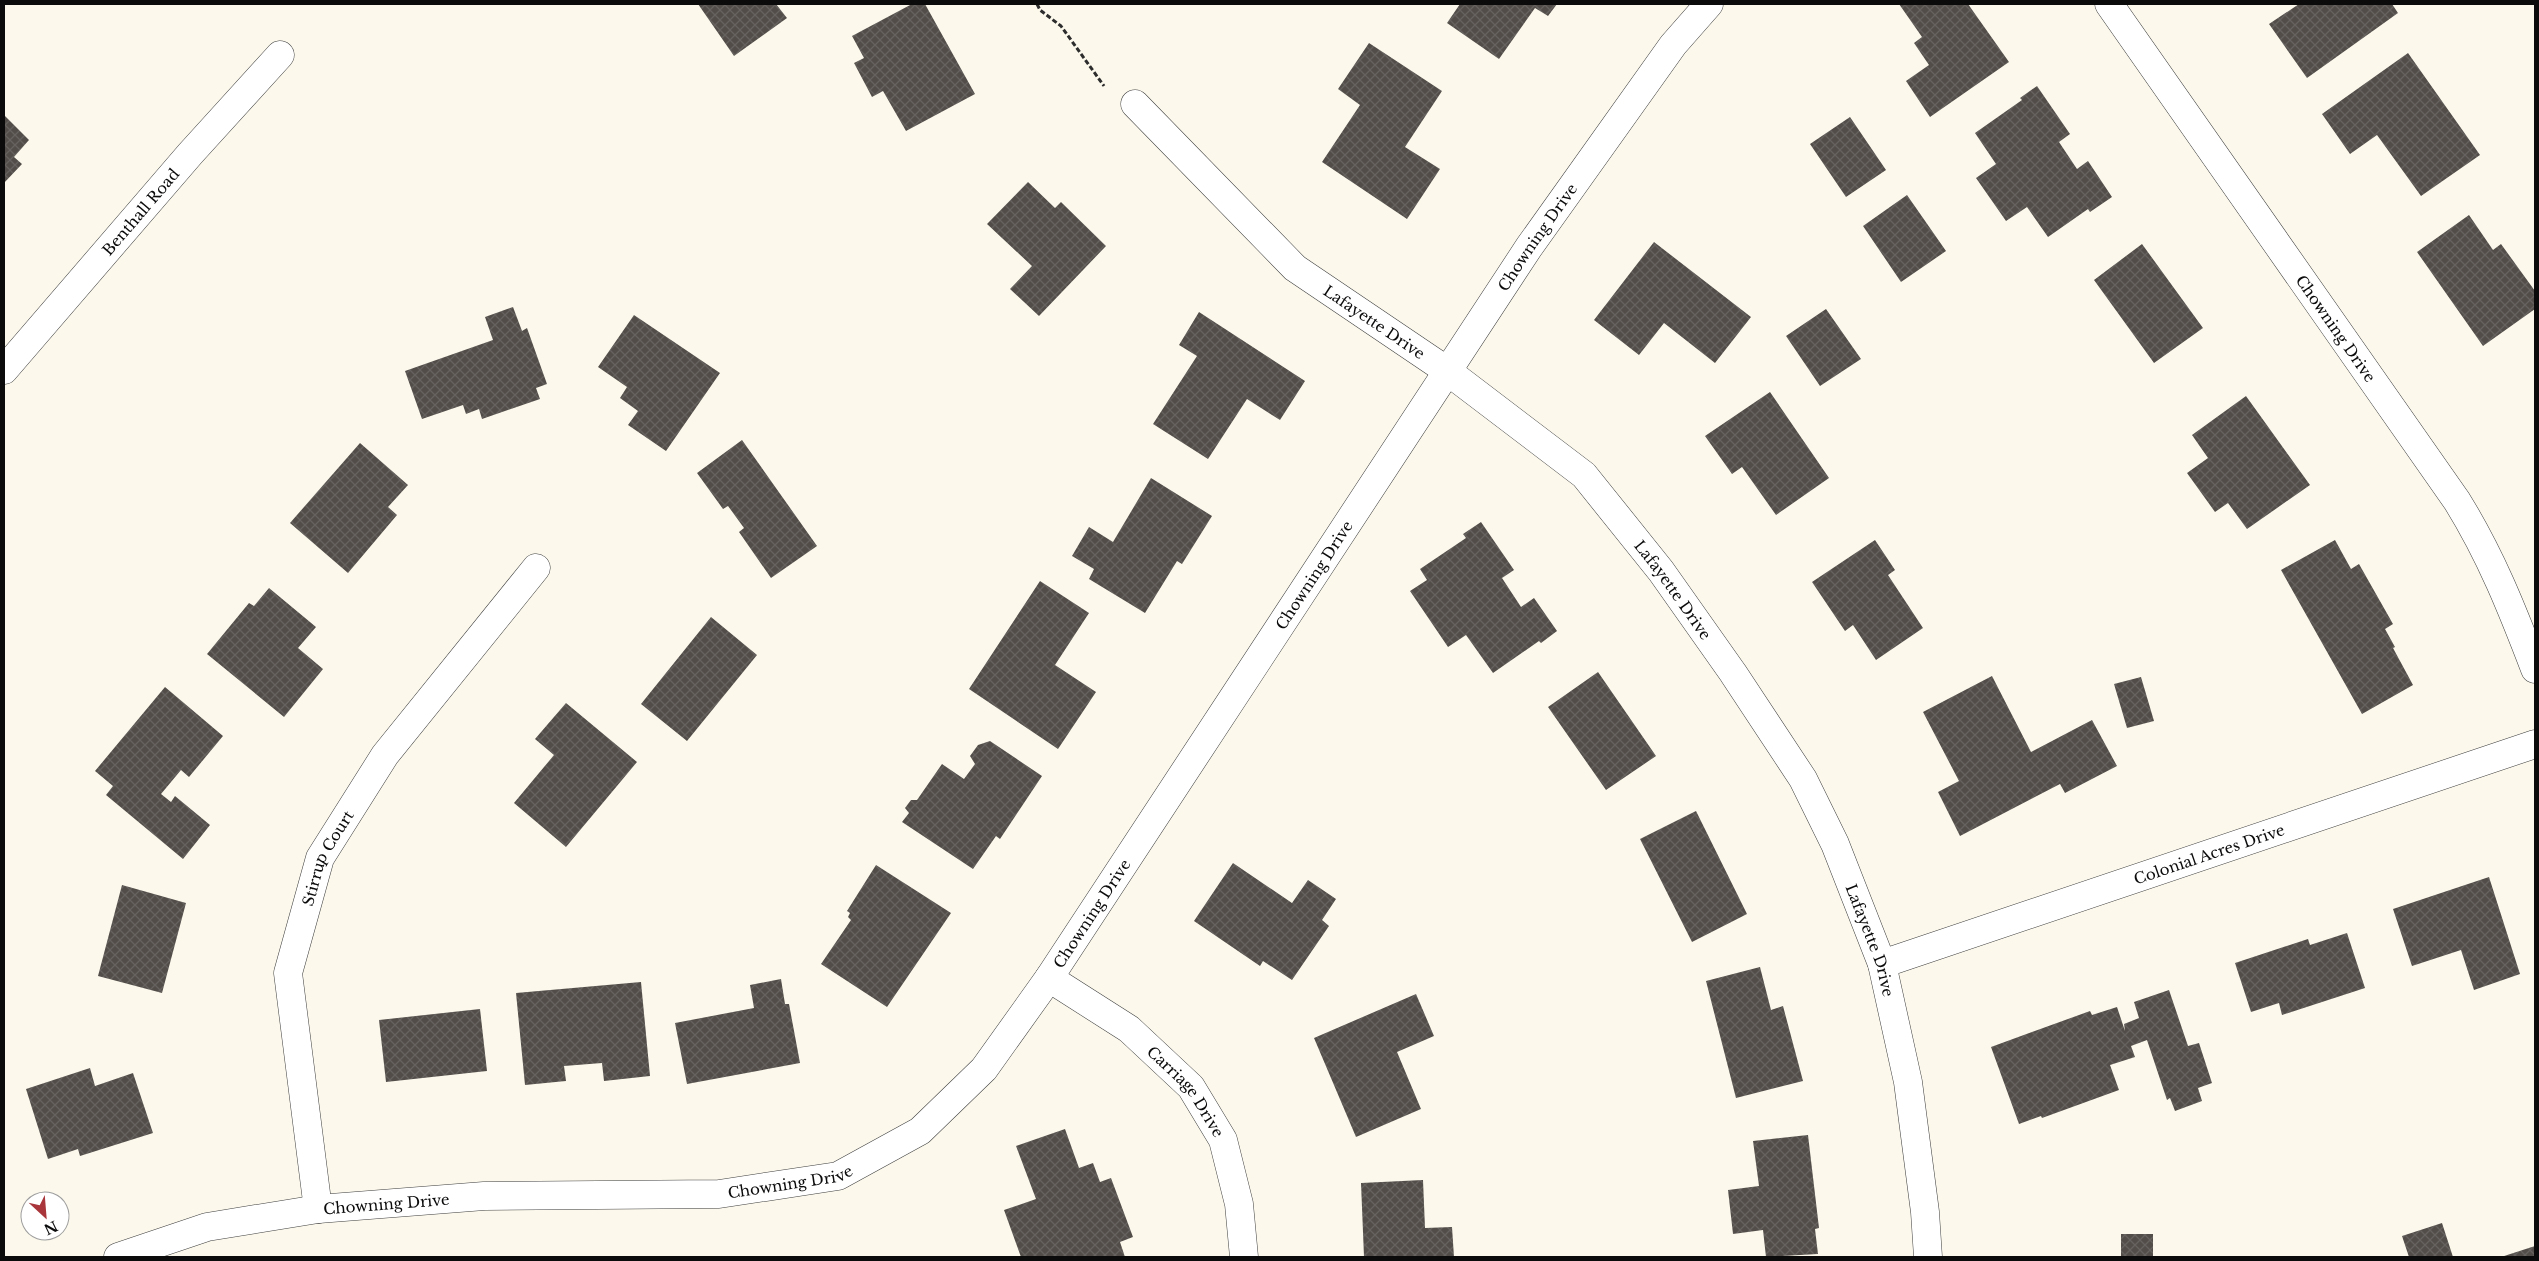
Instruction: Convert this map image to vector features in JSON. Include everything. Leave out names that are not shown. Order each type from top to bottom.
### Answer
[{"type":"street","name":"Chowning Drive","points":[[118,1257],[207,1227],[318,1209],[484,1196],[719,1194],[838,1176],[920,1131],[984,1068],[1049,978],[1528,247],[1656,69],[1709,4]]},
{"type":"street","name":"Chowning Drive","points":[[2108,4],[2457,501],[2482,543],[2499,578],[2535,668]]},
{"type":"street","name":"Benthall Road","points":[[4,370],[183,162],[280,55]]},
{"type":"street","name":"Lafayette Drive","points":[[1136,104],[1295,268],[1446,370],[1584,475],[1662,571],[1803,779],[1835,844],[1882,964],[1908,1082],[1925,1212],[1928,1257]]},
{"type":"street","name":"Stirrup Court","points":[[318,1209],[288,973],[320,858],[385,755],[536,568]]},
{"type":"street","name":"Colonial Acres Drive","points":[[1882,964],[2535,744]]},
{"type":"street","name":"Carriage Drive","points":[[1049,978],[1129,1029],[1191,1087],[1223,1140],[1239,1204],[1244,1257]]},
{"type":"path","points":[[1037,4],[1040,10],[1061,26],[1105,87],[1115,94],[1126,95],[1136,104]]},
{"type":"building","points":[[698,4],[776,4],[787,18],[734,56]]},
{"type":"building","points":[[912,4],[925,4],[975,94],[906,131],[883,91],[872,97],[854,63],[864,58],[852,36]]},
{"type":"building","points":[[1460,4],[1557,4],[1548,16],[1535,8],[1499,59],[1447,23]]},
{"type":"building","points":[[1899,4],[1968,4],[2009,62],[1930,117],[1906,81],[1929,65],[1914,43],[1922,37]]},
{"type":"building","points":[[2299,4],[2392,4],[2398,13],[2307,78],[2269,24]]},
{"type":"building","points":[[1369,43],[1442,91],[1405,147],[1440,169],[1407,219],[1322,162],[1360,105],[1338,89]]},
{"type":"building","points":[[2408,53],[2480,155],[2421,196],[2377,135],[2350,154],[2322,114]]},
{"type":"building","points":[[2037,86],[2070,134],[2059,142],[2077,169],[2088,161],[2112,197],[2090,212],[2088,209],[2048,237],[2027,207],[2006,221],[1976,178],[1996,164],[1975,133],[2022,100],[2020,98]]},
{"type":"building","points":[[4,115],[29,140],[14,157],[22,164],[4,183]]},
{"type":"building","points":[[1850,117],[1886,170],[1846,197],[1810,144]]},
{"type":"building","points":[[1028,182],[1055,208],[1061,202],[1106,246],[1039,316],[1010,289],[1032,266],[987,224]]},
{"type":"building","points":[[1907,195],[1946,251],[1901,282],[1863,226]]},
{"type":"building","points":[[2469,215],[2493,250],[2501,244],[2535,291],[2535,309],[2483,346],[2417,252]]},
{"type":"building","points":[[1654,242],[1751,317],[1715,363],[1664,323],[1639,355],[1594,320]]},
{"type":"building","points":[[2142,244],[2203,328],[2154,363],[2094,280]]},
{"type":"building","points":[[513,307],[522,331],[527,328],[547,384],[536,388],[540,399],[482,419],[479,409],[466,414],[463,405],[422,419],[405,371],[493,340],[485,317]]},
{"type":"building","points":[[1826,309],[1861,359],[1820,386],[1786,336]]},
{"type":"building","points":[[1199,312],[1305,381],[1280,420],[1247,399],[1208,459],[1153,424],[1197,356],[1179,345]]},
{"type":"building","points":[[634,315],[720,373],[666,451],[628,425],[638,411],[620,398],[627,387],[598,367]]},
{"type":"building","points":[[1770,392],[1829,478],[1776,515],[1742,467],[1732,474],[1705,436]]},
{"type":"building","points":[[2246,396],[2310,485],[2247,529],[2228,503],[2215,512],[2187,473],[2208,458],[2192,435]]},
{"type":"building","points":[[742,440],[817,546],[771,578],[739,532],[744,528],[728,506],[723,509],[697,473]]},
{"type":"building","points":[[360,443],[408,485],[388,507],[397,515],[348,573],[290,523]]},
{"type":"building","points":[[1151,478],[1212,516],[1182,564],[1177,561],[1145,613],[1089,579],[1094,569],[1072,556],[1089,527],[1113,542]]},
{"type":"building","points":[[1481,522],[1514,570],[1502,578],[1521,607],[1534,598],[1557,631],[1541,643],[1539,641],[1493,673],[1466,635],[1448,647],[1410,591],[1427,580],[1420,569],[1466,538],[1463,534]]},
{"type":"building","points":[[1875,540],[1895,570],[1888,575],[1923,628],[1876,660],[1853,625],[1845,631],[1812,582]]},
{"type":"building","points":[[2335,540],[2351,569],[2359,564],[2393,624],[2385,629],[2413,685],[2362,714],[2281,570]]},
{"type":"building","points":[[1040,581],[1089,613],[1055,665],[1096,692],[1058,749],[969,689]]},
{"type":"building","points":[[269,588],[316,627],[298,648],[323,669],[284,717],[207,654],[249,603],[254,606]]},
{"type":"building","points":[[711,617],[757,655],[687,741],[641,704]]},
{"type":"building","points":[[1598,672],[1656,756],[1606,790],[1548,707]]},
{"type":"building","points":[[1992,676],[2031,752],[2092,720],[2117,766],[2065,793],[2060,784],[1960,836],[1938,792],[1959,781],[1923,712]]},
{"type":"building","points":[[2141,677],[2154,721],[2127,728],[2114,684]]},
{"type":"building","points":[[165,687],[223,736],[189,777],[181,770],[161,794],[171,802],[175,796],[210,825],[183,859],[106,795],[113,786],[95,771]]},
{"type":"building","points":[[566,703],[637,762],[566,847],[514,803],[554,755],[535,739]]},
{"type":"building","points":[[990,741],[1042,776],[1000,839],[996,836],[973,869],[902,822],[909,813],[905,808],[911,800],[917,800],[942,764],[964,779],[975,764],[970,756],[978,745]]},
{"type":"building","points":[[1696,811],[1747,914],[1692,942],[1640,839]]},
{"type":"building","points":[[1233,863],[1292,903],[1308,880],[1336,899],[1322,920],[1329,926],[1292,980],[1263,961],[1260,966],[1194,921]]},
{"type":"building","points":[[876,865],[951,913],[887,1007],[821,964],[851,920],[848,917],[850,913],[847,911]]},
{"type":"building","points":[[2489,877],[2520,974],[2474,990],[2461,950],[2412,966],[2393,909]]},
{"type":"building","points":[[122,885],[186,903],[162,993],[98,976]]},
{"type":"building","points":[[2347,933],[2365,988],[2282,1015],[2279,1003],[2251,1012],[2235,963],[2308,939],[2310,945]]},
{"type":"building","points":[[1760,967],[1771,1010],[1783,1006],[1803,1081],[1736,1098],[1706,981]]},
{"type":"building","points":[[781,979],[785,1004],[789,1004],[800,1063],[687,1084],[675,1023],[754,1008],[750,985]]},
{"type":"building","points":[[641,982],[650,1076],[604,1081],[602,1063],[564,1066],[566,1081],[525,1085],[516,993]]},
{"type":"building","points":[[2169,990],[2188,1046],[2199,1043],[2212,1083],[2198,1088],[2202,1101],[2175,1111],[2170,1098],[2167,1100],[2147,1040],[2131,1046],[2135,1057],[2110,1065],[2119,1090],[2042,1118],[2041,1116],[2019,1124],[1991,1047],[2090,1011],[2092,1015],[2117,1007],[2125,1031],[2124,1024],[2139,1018],[2134,1002]]},
{"type":"building","points":[[1416,994],[1434,1036],[1397,1052],[1421,1109],[1356,1137],[1314,1038]]},
{"type":"building","points":[[480,1009],[487,1071],[386,1082],[379,1020]]},
{"type":"building","points":[[90,1068],[95,1086],[133,1073],[153,1133],[80,1156],[78,1149],[48,1159],[26,1089]]},
{"type":"building","points":[[1065,1129],[1079,1168],[1093,1163],[1100,1182],[1111,1178],[1133,1237],[1120,1242],[1125,1257],[1021,1257],[1004,1210],[1036,1199],[1016,1146]]},
{"type":"building","points":[[1808,1135],[1819,1228],[1815,1229],[1818,1254],[1766,1257],[1763,1230],[1733,1234],[1728,1190],[1759,1186],[1753,1141]]},
{"type":"building","points":[[1423,1180],[1425,1228],[1452,1227],[1454,1257],[1364,1257],[1361,1183]]},
{"type":"building","points":[[2442,1223],[2453,1257],[2409,1257],[2402,1236]]},
{"type":"building","points":[[2121,1234],[2153,1234],[2153,1257],[2121,1257]]},
{"type":"building","points":[[2535,1246],[2535,1257],[2501,1257]]}]
